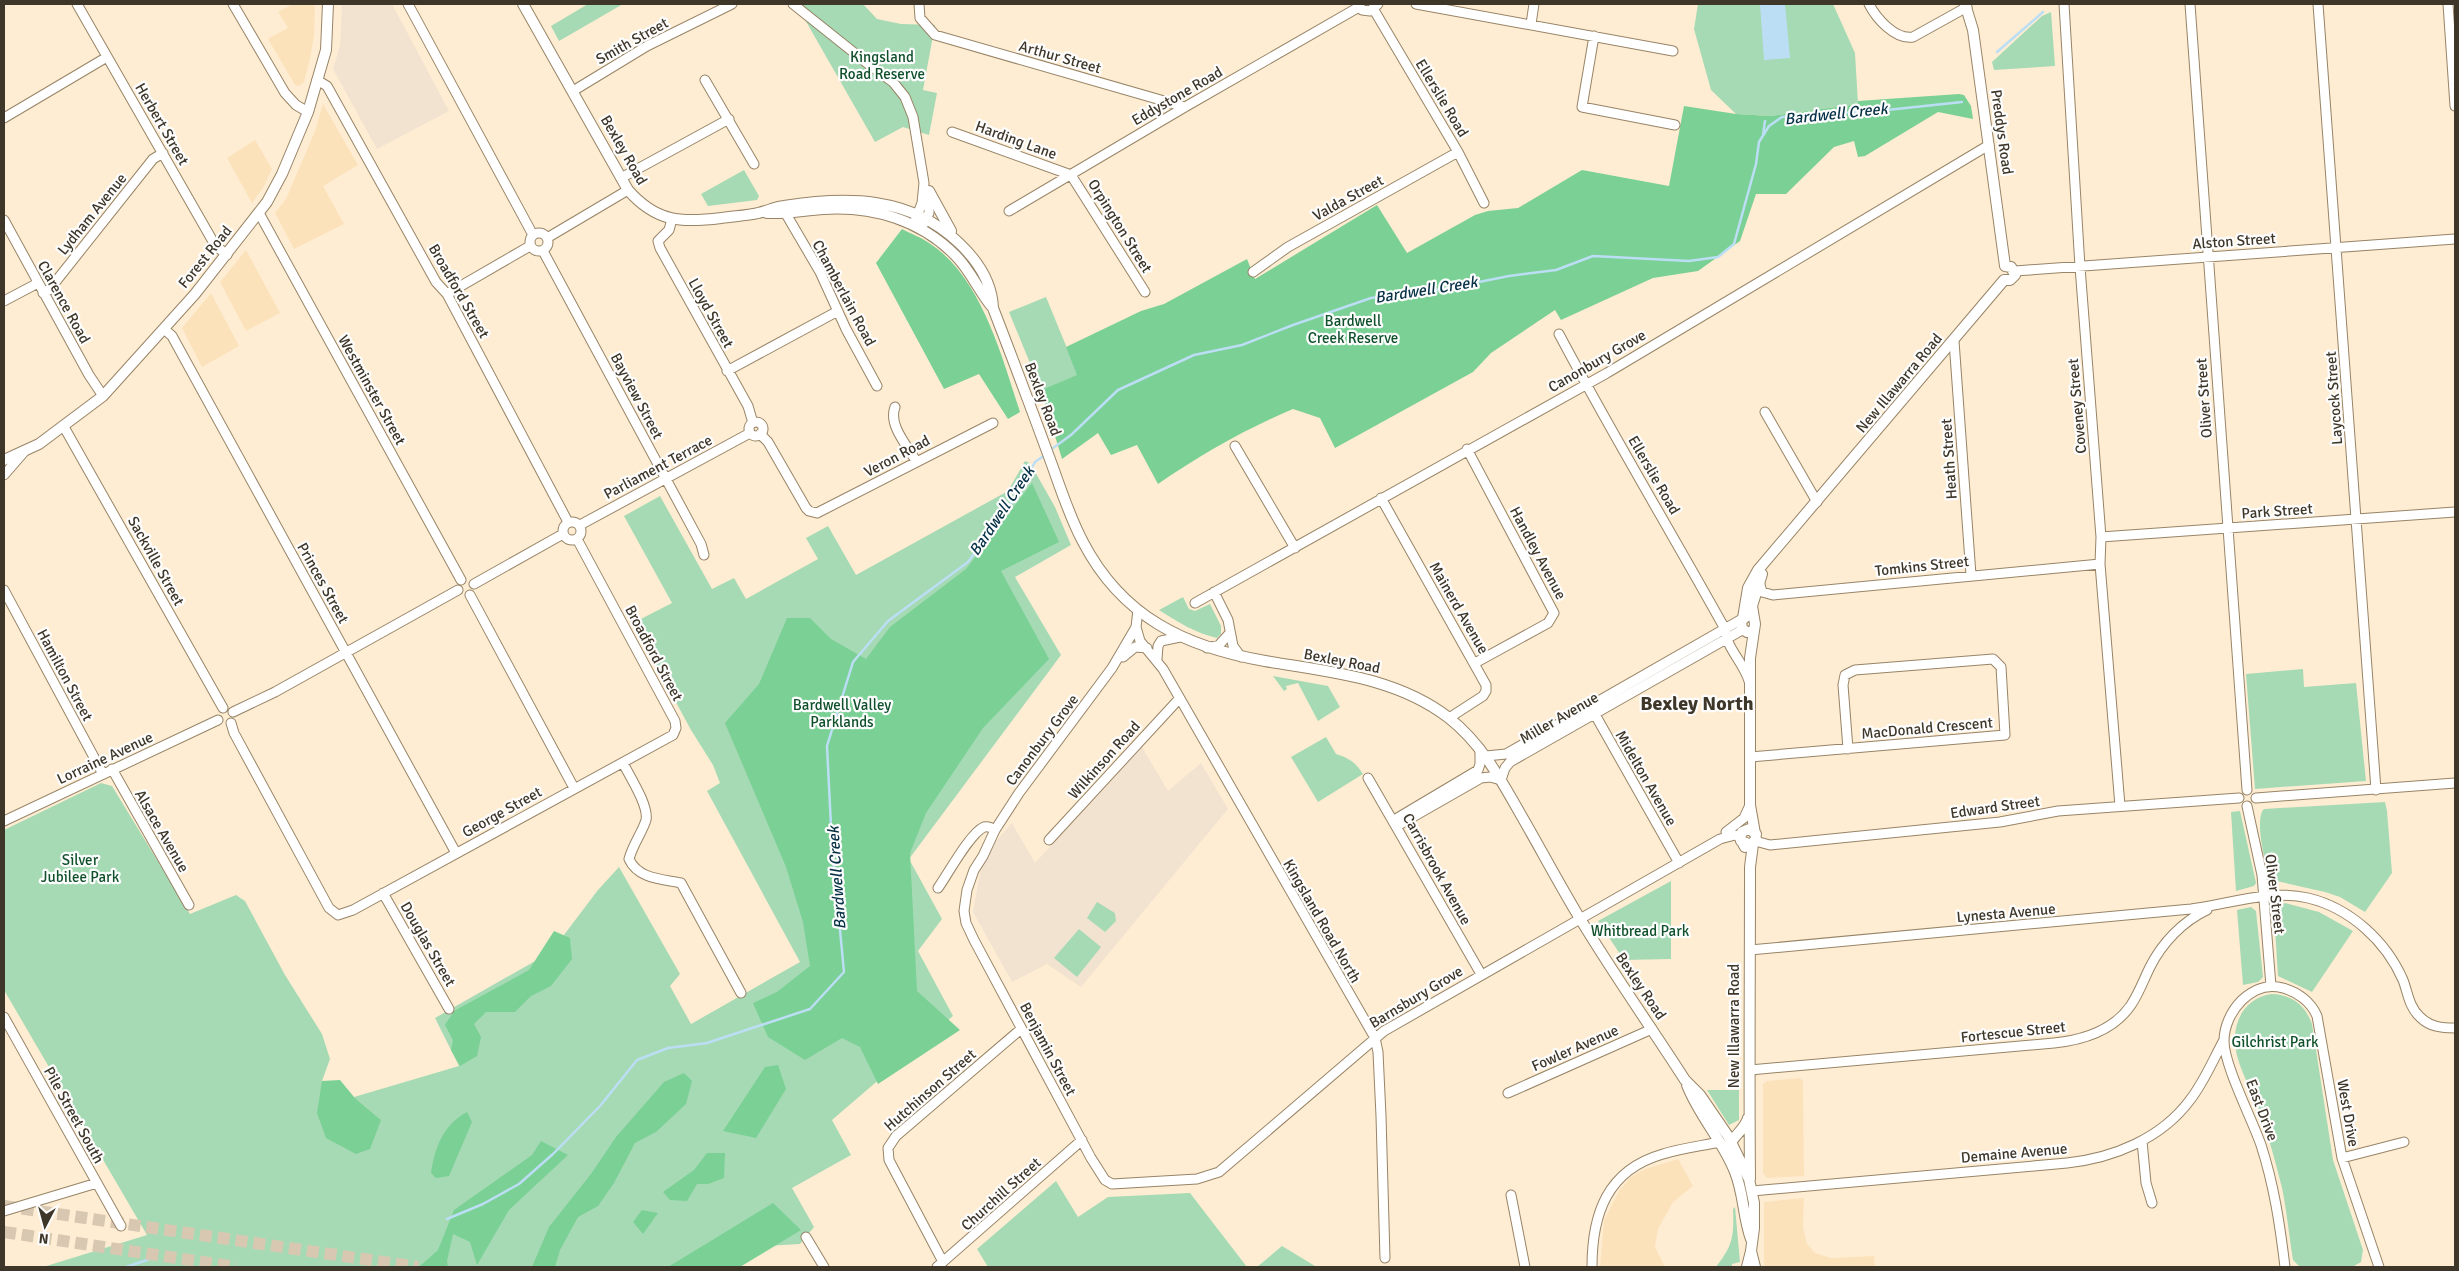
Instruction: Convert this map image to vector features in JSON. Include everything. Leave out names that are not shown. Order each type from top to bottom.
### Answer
[{"type":"main road","name":"Forest Road","points":[[4,460],[24,452],[64,427],[103,396],[164,329],[259,213],[277,186],[308,112],[327,43],[328,4]]},
{"type":"main road","name":"Bexley Road","points":[[523,4],[628,190],[652,211],[672,219],[688,221],[758,213],[786,214],[825,209],[859,209],[894,217],[917,227],[942,243],[957,257],[993,308],[1075,526],[1090,555],[1107,580],[1138,610],[1180,637],[1207,648],[1241,657],[1382,683],[1420,700],[1449,718],[1482,752],[1501,780],[1580,918],[1685,1080],[1693,1100],[1728,1155],[1739,1183],[1746,1227],[1751,1239]]},
{"type":"main road","name":"Preddys Road","points":[[1966,5],[1973,30],[1989,145],[2010,269],[2000,273],[2004,280]]},
{"type":"main road","points":[[926,187],[955,238]]},
{"type":"main road","name":"Bexley Road","points":[[758,213],[782,206],[845,200],[884,204],[923,216],[955,238],[968,252],[983,273],[993,295],[993,308]]},
{"type":"main road","name":"New Illawarra Road","points":[[1748,628],[1740,624],[1746,596],[1754,576],[2004,280]]},
{"type":"main road","name":"New Illawarra Road","points":[[1751,1188],[1748,1109],[1750,1070],[1750,867],[1755,840],[1750,805],[1750,667],[1748,628],[1759,579],[1815,508],[1816,503]]},
{"type":"main road","name":"New Illawarra Road","points":[[1750,805],[1742,835],[1750,867]]},
{"type":"main road","points":[[1751,830],[1755,840],[1746,845],[1742,835],[1751,830]]},
{"type":"main road","name":"Bexley Road","points":[[1685,1080],[1700,1095],[1731,1141],[1751,1188],[1754,1228],[1747,1267]]},
{"type":"main road","points":[[1728,1155],[1731,1141],[1746,1125],[1748,1109]]},
{"type":"main road","points":[[1724,1130],[1729,1133],[1739,1132]]},
{"type":"main road","name":"Bexley Road","points":[[1751,1251],[1755,1267]]},
{"type":"street","name":"Herbert Street","points":[[77,4],[215,246],[226,255]]},
{"type":"street","points":[[233,4],[284,93],[296,106],[308,112]]},
{"type":"street","points":[[408,4],[533,235]]},
{"type":"street","name":"Smith Street","points":[[573,91],[647,46],[732,4]]},
{"type":"street","points":[[793,4],[901,90],[911,111],[930,204],[917,227]]},
{"type":"street","name":"Arthur Street","points":[[919,4],[919,16],[928,30],[935,35],[1185,107]]},
{"type":"street","points":[[1416,4],[1673,51]]},
{"type":"street","points":[[1531,24],[1534,4]]},
{"type":"street","points":[[1869,4],[1882,22],[1900,36],[1907,38],[1913,37],[1966,5]]},
{"type":"street","name":"Coveney Street","points":[[2064,4],[2080,266],[2101,537],[2100,564],[2120,806]]},
{"type":"street","name":"Oliver Street","points":[[2190,4],[2247,790]]},
{"type":"street","name":"Laycock Street","points":[[2318,4],[2376,790]]},
{"type":"street","points":[[2448,4],[2455,106]]},
{"type":"street","points":[[1358,6],[1366,11],[1376,7]]},
{"type":"street","name":"Eddystone Road","points":[[1009,211],[1358,6]]},
{"type":"street","name":"Ellerslie Road","points":[[1376,7],[1458,152],[1484,203]]},
{"type":"street","points":[[1594,36],[1582,107],[1675,125]]},
{"type":"street","points":[[4,118],[107,57]]},
{"type":"street","name":"Broadford Street","points":[[317,80],[327,86],[436,282],[447,294],[568,522]]},
{"type":"street","points":[[705,80],[754,164]]},
{"type":"street","points":[[621,178],[729,119]]},
{"type":"street","name":"Harding Lane","points":[[952,132],[1071,175]]},
{"type":"street","name":"Canonbury Grove","points":[[1195,603],[1586,384],[1989,145]]},
{"type":"street","name":"Valda Street","points":[[1253,272],[1288,247],[1458,152]]},
{"type":"street","name":"Lydham Avenue","points":[[44,293],[49,290],[154,160],[163,153]]},
{"type":"street","name":"Orpington Street","points":[[1071,175],[1145,292]]},
{"type":"street","points":[[547,238],[628,190]]},
{"type":"street","name":"Westminster Street","points":[[259,213],[462,580]]},
{"type":"street","name":"Chamberlain Road","points":[[786,214],[820,272],[878,386]]},
{"type":"street","name":"Lloyd Street","points":[[672,219],[669,230],[658,241],[727,371],[748,406],[754,423]]},
{"type":"street","name":"Clarence Road","points":[[4,220],[103,396]]},
{"type":"street","points":[[540,233],[547,238],[547,246],[543,251],[535,251],[530,246],[530,238],[533,235],[540,233]]},
{"type":"street","name":"Alston Street","points":[[2010,269],[2080,266],[2455,240]]},
{"type":"street","points":[[447,294],[530,246]]},
{"type":"street","name":"Bayview Street","points":[[543,251],[701,544],[704,555]]},
{"type":"street","points":[[4,301],[38,283]]},
{"type":"street","points":[[727,371],[838,310]]},
{"type":"street","name":"Princes Street","points":[[164,329],[172,336],[456,853]]},
{"type":"street","name":"Ellerslie Road","points":[[1559,334],[1743,666],[1750,684]]},
{"type":"street","name":"Heath Street","points":[[1954,341],[1971,575]]},
{"type":"street","points":[[896,407],[892,414],[894,423],[916,461]]},
{"type":"street","points":[[1765,412],[1816,503]]},
{"type":"street","points":[[754,423],[761,425],[762,430],[760,434],[755,436],[750,433],[749,427],[754,423]]},
{"type":"street","name":"Veron Road","points":[[760,434],[768,442],[806,508],[813,513],[823,512],[916,461],[993,423]]},
{"type":"street","name":"Sackville Street","points":[[64,427],[223,708]]},
{"type":"street","name":"Parliament Terrace","points":[[580,525],[750,433]]},
{"type":"street","points":[[1235,446],[1295,548]]},
{"type":"street","name":"Handley Avenue","points":[[1467,449],[1554,613],[1548,622],[1475,663]]},
{"type":"street","points":[[4,475],[24,452]]},
{"type":"street","name":"Mainerd Avenue","points":[[1381,498],[1485,681],[1486,691],[1479,699],[1449,718]]},
{"type":"street","name":"Park Street","points":[[2101,537],[2455,512]]},
{"type":"street","points":[[573,521],[580,525],[582,532],[577,539],[570,540],[563,534],[563,528],[568,522],[573,521]]},
{"type":"street","points":[[474,584],[563,534]]},
{"type":"street","name":"Broadford Street","points":[[577,539],[675,720],[676,728]]},
{"type":"street","name":"Tomkins Street","points":[[1759,579],[1761,591],[1773,594],[2100,564]]},
{"type":"street","points":[[458,590],[458,585],[462,580],[467,579],[474,584]]},
{"type":"street","points":[[458,590],[463,595],[470,595],[474,591],[474,584]]},
{"type":"street","name":"Hamilton Street","points":[[4,590],[103,774]]},
{"type":"street","points":[[232,712],[275,692],[458,590]]},
{"type":"street","points":[[1214,592],[1228,620],[1229,634],[1234,650],[1241,657]]},
{"type":"street","points":[[470,595],[574,788]]},
{"type":"street","name":"Canonbury Grove","points":[[966,922],[964,905],[969,883],[995,830],[1112,668],[1136,627],[1138,610]]},
{"type":"street","name":"Miller Avenue","points":[[1501,780],[1505,766],[1510,762],[1592,710],[1725,634],[1742,619]]},
{"type":"street","name":"Kingsland Road North","points":[[1136,627],[1140,641],[1156,659],[1180,699],[1374,1038],[1378,1052],[1381,1107],[1385,1258]]},
{"type":"street","name":"Miller Avenue","points":[[1725,634],[1748,628]]},
{"type":"street","points":[[1207,648],[1219,645],[1229,634]]},
{"type":"street","points":[[1156,659],[1158,646],[1161,641],[1180,637]]},
{"type":"street","name":"Canonbury Grove","points":[[1112,668],[1133,648],[1140,646],[1147,648]]},
{"type":"street","name":"MacDonald Crescent","points":[[1750,757],[1848,749],[2005,735],[2001,667],[1993,659],[1855,670],[1845,675],[1843,685],[1848,749]]},
{"type":"street","name":"Wilkinson Road","points":[[1049,840],[1180,699]]},
{"type":"street","points":[[223,708],[228,708],[232,712],[234,716],[231,723],[223,724],[218,720],[217,714],[223,708]]},
{"type":"street","name":"Miller Avenue","points":[[1482,752],[1506,754],[1592,710]]},
{"type":"street","name":"Midelton Avenue","points":[[1592,710],[1679,863]]},
{"type":"street","name":"Lorraine Avenue","points":[[4,821],[218,720]]},
{"type":"street","name":"George Street","points":[[231,723],[234,733],[329,908],[338,915],[344,915],[574,788],[666,740],[673,734],[676,728]]},
{"type":"street","points":[[1396,823],[1478,770],[1482,752]]},
{"type":"street","points":[[623,763],[647,811],[645,821],[633,844],[629,859],[633,867],[645,875],[681,884],[741,993]]},
{"type":"street","name":"Alsace Avenue","points":[[112,770],[188,905]]},
{"type":"street","points":[[1396,823],[1481,778],[1490,777],[1501,780]]},
{"type":"street","name":"Carrisbrook Avenue","points":[[1368,778],[1396,823],[1481,974]]},
{"type":"street","points":[[2256,798],[2455,783]]},
{"type":"street","points":[[2247,790],[2252,791],[2256,798],[2252,805],[2247,806],[2242,805],[2239,798],[2241,792],[2247,790]]},
{"type":"street","name":"Edward Street","points":[[1755,840],[1770,845],[2000,822],[2058,812],[2239,798]]},
{"type":"street","points":[[1723,836],[1744,818],[1750,805]]},
{"type":"street","name":"Oliver Street","points":[[2247,806],[2262,875],[2271,986]]},
{"type":"street","points":[[938,888],[976,834],[985,827],[991,827],[995,830]]},
{"type":"street","name":"Barnsbury Grove","points":[[1112,1184],[1197,1179],[1219,1172],[1374,1038],[1481,974],[1679,863],[1723,836],[1742,835]]},
{"type":"street","points":[[1750,867],[1757,852],[1770,845]]},
{"type":"street","name":"Douglas Street","points":[[383,893],[449,1008]]},
{"type":"street","name":"Lynesta Avenue","points":[[1750,950],[2191,910],[2263,895],[2279,895],[2309,899],[2342,912],[2357,922],[2370,932],[2392,959],[2403,981],[2412,1007],[2418,1016],[2434,1026],[2455,1028]]},
{"type":"street","name":"Fortescue Street","points":[[1750,1070],[2054,1043],[2085,1037],[2113,1023],[2123,1014],[2134,1000],[2152,964],[2168,940],[2190,920],[2218,905]]},
{"type":"street","name":"Benjamin Street","points":[[966,922],[1021,1029],[1101,1176],[1112,1184]]},
{"type":"street","points":[[2224,1040],[2232,1015],[2243,1000],[2256,990],[2271,986]]},
{"type":"street","name":"West Drive","points":[[2271,986],[2294,992],[2309,1003],[2317,1016],[2342,1158],[2379,1267]]},
{"type":"street","name":"Pile Street South","points":[[4,1017],[121,1226]]},
{"type":"street","name":"Hutchinson Street","points":[[940,1265],[889,1160],[888,1148],[891,1141],[903,1130],[1021,1029]]},
{"type":"street","name":"Fowler Avenue","points":[[1508,1093],[1652,1029]]},
{"type":"street","name":"Demaine Avenue","points":[[1751,1188],[2081,1161],[2107,1155],[2142,1142],[2167,1124],[2190,1100],[2224,1040]]},
{"type":"street","name":"East Drive","points":[[2224,1040],[2229,1062],[2257,1132],[2270,1174],[2278,1213],[2285,1267]]},
{"type":"street","name":"Churchill Street","points":[[940,1265],[1082,1140]]},
{"type":"street","points":[[1592,1267],[1595,1224],[1600,1207],[1618,1181],[1631,1169],[1648,1159],[1720,1142]]},
{"type":"street","points":[[2142,1142],[2146,1183],[2152,1202]]},
{"type":"street","points":[[2342,1158],[2404,1142]]},
{"type":"street","points":[[4,1211],[96,1183]]},
{"type":"street","points":[[1512,1195],[1525,1267]]},
{"type":"street","points":[[806,1237],[824,1267]]},
{"type":"shaded area","points":[[293,4],[312,4],[315,7],[314,36],[310,59],[304,82],[299,86],[295,85],[268,39],[288,28],[278,12]]},
{"type":"shaded area","points":[[342,4],[392,4],[449,111],[377,149],[333,69],[340,46]]},
{"type":"shaded area","points":[[323,104],[358,165],[323,186],[344,224],[294,249],[275,213],[286,199],[315,131]]},
{"type":"shaded area","points":[[255,140],[272,169],[263,188],[252,203],[227,158]]},
{"type":"shaded area","points":[[246,250],[280,313],[246,331],[220,282]]},
{"type":"shaded area","points":[[211,293],[239,346],[202,367],[182,328]]},
{"type":"shaded area","points":[[1142,747],[1168,791],[1201,763],[1228,809],[1081,987],[1047,964],[1012,982],[973,912],[983,856],[1012,823],[1035,863]]},
{"type":"shaded area","points":[[1800,1078],[1803,1081],[1804,1176],[1767,1178],[1763,1173],[1763,1084],[1767,1081]]},
{"type":"shaded area","points":[[1678,1159],[1693,1186],[1673,1202],[1658,1229],[1655,1247],[1665,1267],[1600,1267],[1604,1220],[1619,1191],[1631,1177],[1645,1169]]},
{"type":"shaded area","points":[[1804,1198],[1803,1227],[1807,1244],[1815,1253],[1831,1258],[1874,1256],[1875,1267],[1764,1267],[1764,1202]]},
{"type":"green space","points":[[588,4],[623,4],[559,41],[551,26]]},
{"type":"green space","name":"Kingsland Road Reserve","points":[[796,4],[863,4],[877,19],[901,24],[935,25],[923,90],[937,93],[929,135],[903,127],[875,142]]},
{"type":"green space","points":[[1698,4],[1833,4],[1855,53],[1858,104],[1770,116],[1736,114],[1711,90],[1694,29]]},
{"type":"green space","points":[[2051,12],[2055,66],[1994,70],[1992,62],[2042,16]]},
{"type":"green space","name":"Bardwell Creek Reserve","points":[[1964,95],[1971,106],[1973,119],[1938,112],[1865,156],[1858,157],[1854,141],[1834,147],[1786,194],[1756,194],[1740,241],[1698,271],[1653,278],[1561,320],[1555,310],[1491,353],[1473,372],[1335,448],[1320,418],[1293,409],[1223,443],[1158,484],[1137,445],[1111,455],[1098,433],[1062,459],[1041,390],[1077,375],[1066,347],[1141,311],[1164,304],[1247,259],[1255,279],[1377,205],[1407,253],[1475,215],[1488,211],[1518,208],[1582,170],[1669,186],[1684,106],[1736,114],[1770,116],[1858,104],[1858,101]]},
{"type":"green space","points":[[744,170],[759,196],[757,200],[708,206],[701,194]]},
{"type":"green space","points":[[902,229],[923,239],[947,257],[963,276],[976,296],[997,343],[1020,412],[1008,419],[979,374],[944,389],[876,263]]},
{"type":"green space","points":[[1046,297],[1078,375],[1041,390],[1009,312]]},
{"type":"green space","name":"Silver Jubilee Park","points":[[1025,461],[1030,463],[1055,507],[1071,545],[1015,577],[1061,655],[909,859],[942,919],[918,951],[953,1016],[832,1120],[851,1155],[792,1188],[814,1227],[800,1244],[747,1247],[686,1267],[43,1267],[147,1235],[4,990],[4,830],[101,783],[112,786],[190,914],[236,895],[245,901],[285,975],[322,1034],[330,1059],[322,1081],[381,1120],[354,1097],[459,1066],[435,1018],[551,952],[598,890],[619,867],[680,974],[670,986],[691,1024],[800,962],[707,791],[720,783],[713,765],[691,730],[633,623],[672,603],[624,516],[660,496],[712,589],[734,578],[746,599],[818,559],[806,538],[828,526],[856,575],[1008,491]]},
{"type":"green space","name":"Bardwell Valley Parklands","points":[[1032,483],[1059,542],[1001,571],[1049,659],[983,728],[926,813],[910,853],[917,991],[960,1030],[878,1084],[860,1047],[842,1038],[805,1060],[768,1037],[753,1003],[777,992],[810,966],[803,922],[786,867],[725,723],[759,684],[787,618],[810,618],[831,639],[866,659],[890,627],[966,569]]},
{"type":"green space","points":[[1183,597],[1189,609],[1195,611],[1210,604],[1221,626],[1221,634],[1217,638],[1194,630],[1159,610]]},
{"type":"green space","points":[[2303,669],[2304,687],[2356,683],[2366,781],[2255,789],[2246,674]]},
{"type":"green space","points":[[1273,676],[1328,686],[1340,707],[1318,721],[1298,683],[1286,686],[1287,689],[1284,691]]},
{"type":"green space","points":[[1326,737],[1336,754],[1351,761],[1363,774],[1318,802],[1291,757]]},
{"type":"green space","points":[[2385,802],[2392,873],[2365,912],[2340,897],[2272,880],[2264,855],[2260,832],[2261,814],[2264,809]]},
{"type":"green space","points":[[2240,811],[2256,883],[2254,886],[2236,891],[2231,812]]},
{"type":"green space","name":"Whitbread Park","points":[[1671,881],[1671,959],[1624,960],[1598,921]]},
{"type":"green space","points":[[1097,902],[1115,913],[1116,921],[1105,932],[1087,918]]},
{"type":"green space","points":[[2285,903],[2319,912],[2353,931],[2312,992],[2278,976],[2274,913],[2276,907]]},
{"type":"green space","points":[[2251,907],[2256,911],[2263,977],[2258,982],[2243,985],[2237,910]]},
{"type":"green space","points":[[1079,929],[1101,947],[1077,977],[1054,958]]},
{"type":"green space","points":[[554,931],[570,938],[572,959],[551,986],[531,996],[515,1012],[486,1012],[474,1024],[481,1037],[477,1056],[460,1066],[451,1050],[453,1040],[445,1025],[454,1011],[529,970]]},
{"type":"green space","name":"Gilchrist Park","points":[[2272,994],[2286,996],[2297,1002],[2306,1011],[2312,1024],[2333,1160],[2363,1250],[2361,1262],[2354,1266],[2300,1267],[2293,1260],[2284,1197],[2275,1160],[2258,1105],[2240,1066],[2235,1045],[2236,1027],[2246,1007],[2257,999]]},
{"type":"green space","points":[[778,1065],[786,1089],[756,1138],[723,1131],[765,1067]]},
{"type":"green space","points":[[684,1073],[692,1081],[686,1104],[656,1132],[635,1143],[614,1183],[598,1206],[578,1217],[560,1250],[555,1267],[532,1267],[549,1227],[591,1174],[616,1137],[664,1082]]},
{"type":"green space","points":[[340,1080],[354,1097],[381,1120],[370,1149],[356,1154],[326,1138],[317,1113],[322,1081]]},
{"type":"green space","points":[[1707,1090],[1739,1090],[1739,1120],[1729,1125]]},
{"type":"green space","points":[[467,1112],[472,1122],[449,1176],[436,1178],[431,1173],[438,1146],[446,1130]]},
{"type":"green space","points":[[541,1141],[568,1155],[509,1210],[477,1265],[470,1242],[453,1234],[447,1261],[448,1267],[419,1267],[438,1250],[454,1210],[532,1155]]},
{"type":"green space","points":[[707,1153],[725,1153],[724,1178],[708,1184],[697,1184],[687,1201],[670,1200],[663,1192],[694,1170]]},
{"type":"green space","points":[[1056,1181],[1078,1217],[1108,1197],[1190,1193],[1247,1267],[988,1267],[977,1249]]},
{"type":"green space","points":[[773,1203],[801,1230],[740,1267],[668,1267]]},
{"type":"green space","points":[[1735,1207],[1740,1262],[1732,1264],[1732,1267],[1716,1267],[1726,1253],[1733,1234],[1733,1209]]},
{"type":"green space","points":[[642,1210],[658,1213],[643,1234],[633,1222]]},
{"type":"green space","points":[[1282,1246],[1315,1266],[1328,1267],[1257,1267]]},
{"type":"water","points":[[1760,4],[1785,4],[1790,58],[1764,60]]},
{"type":"waterway","name":"Bardwell Creek","points":[[1997,52],[2043,12]]},
{"type":"waterway","name":"Bardwell Creek","points":[[1049,451],[1071,435],[1118,390],[1194,355],[1242,345],[1371,298],[1444,289],[1509,276],[1556,270],[1593,256],[1689,261],[1718,257],[1734,244],[1756,164],[1759,142],[1769,126],[1782,117],[1887,110],[1962,102]]},
{"type":"waterway","name":"Bardwell Creek","points":[[1763,135],[1765,121]]},
{"type":"waterway","name":"Bardwell Creek","points":[[447,1219],[483,1204],[519,1184],[553,1154],[600,1106],[637,1060],[668,1048],[707,1043],[810,1009],[844,972],[832,846],[827,746],[853,662],[888,621],[968,562],[1013,501],[1035,462],[1045,455]]},
{"type":"waterway","name":"Bardwell Creek","points":[[126,1267],[150,1259]]},
{"type":"tunnel","points":[[4,1206],[418,1267]]},
{"type":"tunnel","points":[[4,1232],[236,1267]]},
{"type":"district","name":"Bexley North","points":[[1697,703]]}]
